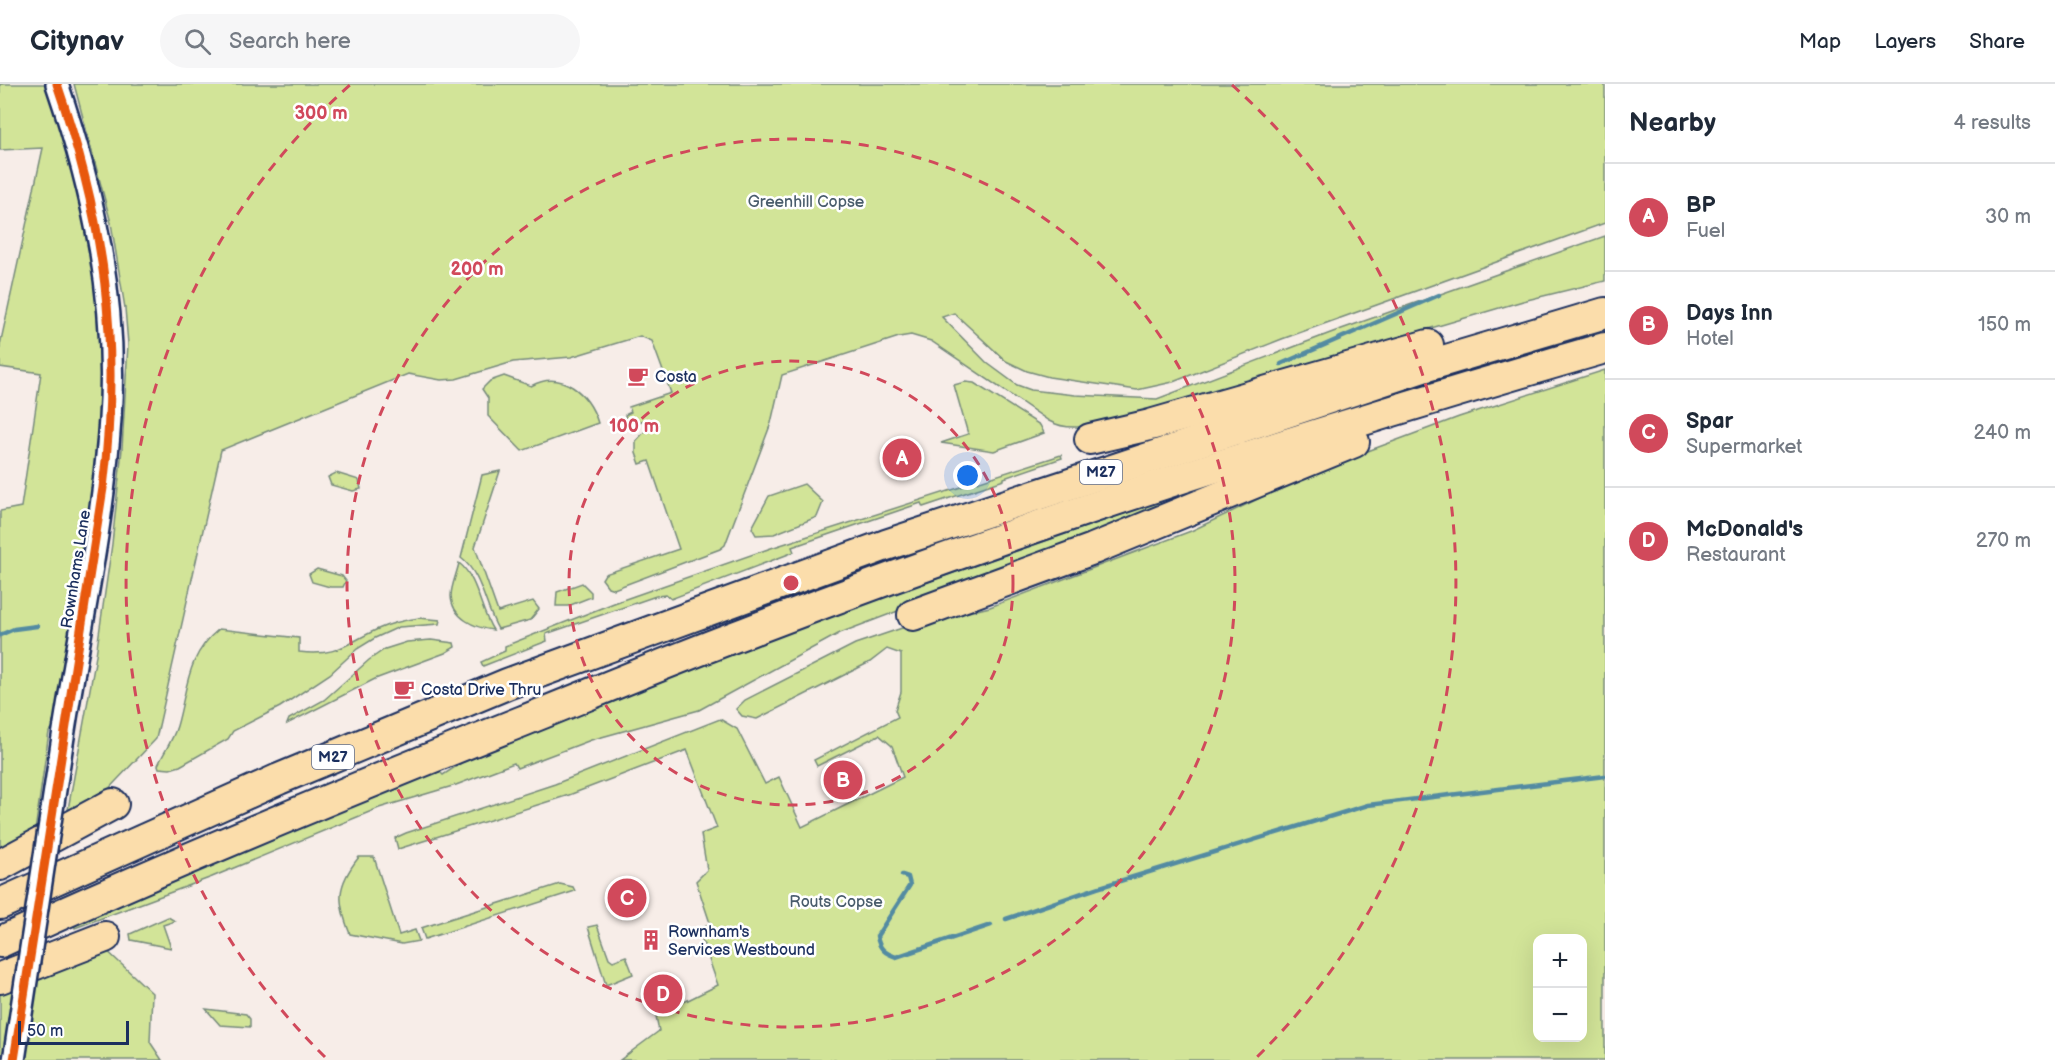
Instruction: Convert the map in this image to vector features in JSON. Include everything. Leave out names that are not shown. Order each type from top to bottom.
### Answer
[{"type":"highway","name":"M27","points":[[1090,439],[1149,425],[1541,314],[1605,300]]},
{"type":"highway","name":"M27","points":[[0,904],[279,779],[507,684],[831,565],[1412,370],[1605,313]]},
{"type":"highway","name":"M27","points":[[0,942],[105,894],[392,773],[749,631],[1098,506],[1459,390],[1605,348]]},
{"type":"highway","name":"M27","points":[[913,615],[1093,549],[1402,423],[1459,390]]},
{"type":"highway","points":[[0,865],[113,804]]},
{"type":"highway","points":[[0,978],[105,937]]},
{"type":"street","name":"Rownhams Lane","points":[[14,1060],[103,488],[111,418],[110,319],[100,239],[80,154],[57,84]]},
{"type":"green space","points":[[0,84],[50,84],[95,244],[105,366],[94,507],[82,533],[81,558],[56,724],[49,732],[35,831],[0,849],[0,511],[21,507],[41,373],[0,367],[0,345],[43,148],[0,150]]},
{"type":"green space","name":"Greenhill Copse","points":[[74,84],[1605,84],[1605,223],[1282,339],[1173,382],[1137,390],[1049,377],[1027,371],[1006,361],[954,313],[942,317],[987,363],[1017,385],[1031,390],[1075,395],[1157,399],[1333,332],[1605,236],[1605,281],[1523,301],[1125,418],[1077,427],[1067,427],[1049,421],[931,341],[911,335],[899,337],[782,375],[771,423],[725,545],[720,549],[614,589],[608,587],[602,579],[605,574],[679,549],[649,461],[640,464],[636,453],[636,441],[648,428],[643,420],[636,424],[626,420],[625,415],[631,412],[629,407],[671,393],[652,341],[640,336],[571,357],[513,362],[456,379],[441,380],[408,374],[221,450],[156,739],[98,800],[67,815],[95,662],[112,544],[122,449],[128,344],[125,308],[111,223]]},
{"type":"green space","name":"Routs Copse","points":[[1605,370],[1605,1060],[620,1060],[659,1031],[656,1016],[718,985],[699,931],[710,923],[696,881],[707,870],[701,834],[717,828],[687,750],[569,795],[398,849],[395,838],[406,833],[555,784],[720,719],[737,729],[765,784],[779,777],[802,827],[903,777],[892,746],[879,735],[817,766],[814,760],[898,717],[895,710],[901,692],[901,654],[887,649],[870,662],[757,719],[742,716],[736,709],[745,700],[855,644],[908,626],[990,607],[1191,531],[1325,467],[1459,417]]},
{"type":"green space","points":[[504,376],[531,386],[553,381],[573,387],[588,403],[598,423],[522,451],[488,416],[488,398],[482,389],[490,381]]},
{"type":"green space","points":[[965,382],[974,383],[1040,425],[1044,433],[994,451],[941,443],[968,434],[954,385]]},
{"type":"green space","points":[[1061,455],[1062,458],[1004,478],[1004,480],[923,507],[921,503],[792,547],[794,552],[671,599],[666,595],[656,596],[546,634],[547,641],[483,666],[481,662],[505,651],[505,646],[614,603],[771,548]]},
{"type":"green space","points":[[500,471],[475,547],[498,612],[533,601],[539,609],[530,620],[498,629],[479,582],[461,558],[482,475]]},
{"type":"green space","points":[[336,473],[359,480],[361,489],[353,491],[331,485],[328,477]]},
{"type":"green space","points":[[804,484],[823,502],[817,517],[774,534],[756,535],[752,528],[769,496]]},
{"type":"green space","points":[[1160,501],[1162,507],[1027,562],[840,633],[699,710],[591,740],[517,768],[514,763],[456,785],[379,808],[212,877],[75,928],[74,924],[438,770],[443,775],[475,754],[633,691],[830,616]]},
{"type":"green space","points":[[459,563],[475,586],[493,630],[472,624],[455,610],[451,592]]},
{"type":"green space","points":[[317,569],[342,576],[346,581],[343,587],[330,587],[312,582],[309,574]]},
{"type":"green space","points":[[582,583],[591,592],[591,597],[568,606],[556,606],[557,592]]},
{"type":"green space","points":[[419,618],[440,620],[439,624],[399,627],[375,638],[357,649],[330,674],[280,707],[233,731],[228,739],[180,766],[170,769],[159,768],[158,765],[177,726],[194,662],[208,639],[219,629],[299,638],[299,652],[323,653],[340,648],[388,625]]},
{"type":"green space","points":[[431,640],[454,643],[455,647],[445,653],[375,679],[287,724],[289,719],[324,700],[369,660],[385,649],[407,642]]},
{"type":"green space","points":[[359,857],[374,857],[399,935],[415,930],[419,941],[402,944],[350,934],[343,912],[341,894],[346,877]]},
{"type":"green space","points":[[560,884],[573,887],[575,891],[425,939],[421,928]]},
{"type":"green space","points":[[168,917],[175,921],[163,925],[171,948],[131,940],[130,934]]},
{"type":"green space","points":[[597,925],[609,958],[613,961],[626,956],[633,974],[606,985],[588,927]]},
{"type":"green space","points":[[102,946],[152,993],[150,1042],[162,1060],[0,1060],[0,986]]},
{"type":"green space","points":[[206,1009],[246,1014],[250,1019],[250,1027],[220,1025]]},
{"type":"waterway","points":[[1281,364],[1439,295]]},
{"type":"waterway","points":[[0,635],[14,629],[37,626]]},
{"type":"waterway","points":[[1006,919],[1097,888],[1368,805],[1605,776]]},
{"type":"waterway","points":[[902,875],[908,877],[910,885],[877,936],[881,947],[889,954],[896,957],[991,925]]},
{"type":"cycle path","points":[[14,1060],[103,488],[108,434],[110,382],[105,283],[87,185],[57,84]]},
{"type":"place","name":"Costa","points":[[638,376]]},
{"type":"place","name":"BP","points":[[902,458]]},
{"type":"place","name":"Costa Drive Thru","points":[[404,689]]},
{"type":"place","name":"Days Inn","points":[[843,780]]},
{"type":"place","name":"Spar","points":[[627,898]]},
{"type":"place","name":"Rownham's Services Westbound","points":[[651,940]]},
{"type":"place","name":"McDonald's","points":[[663,994]]}]
